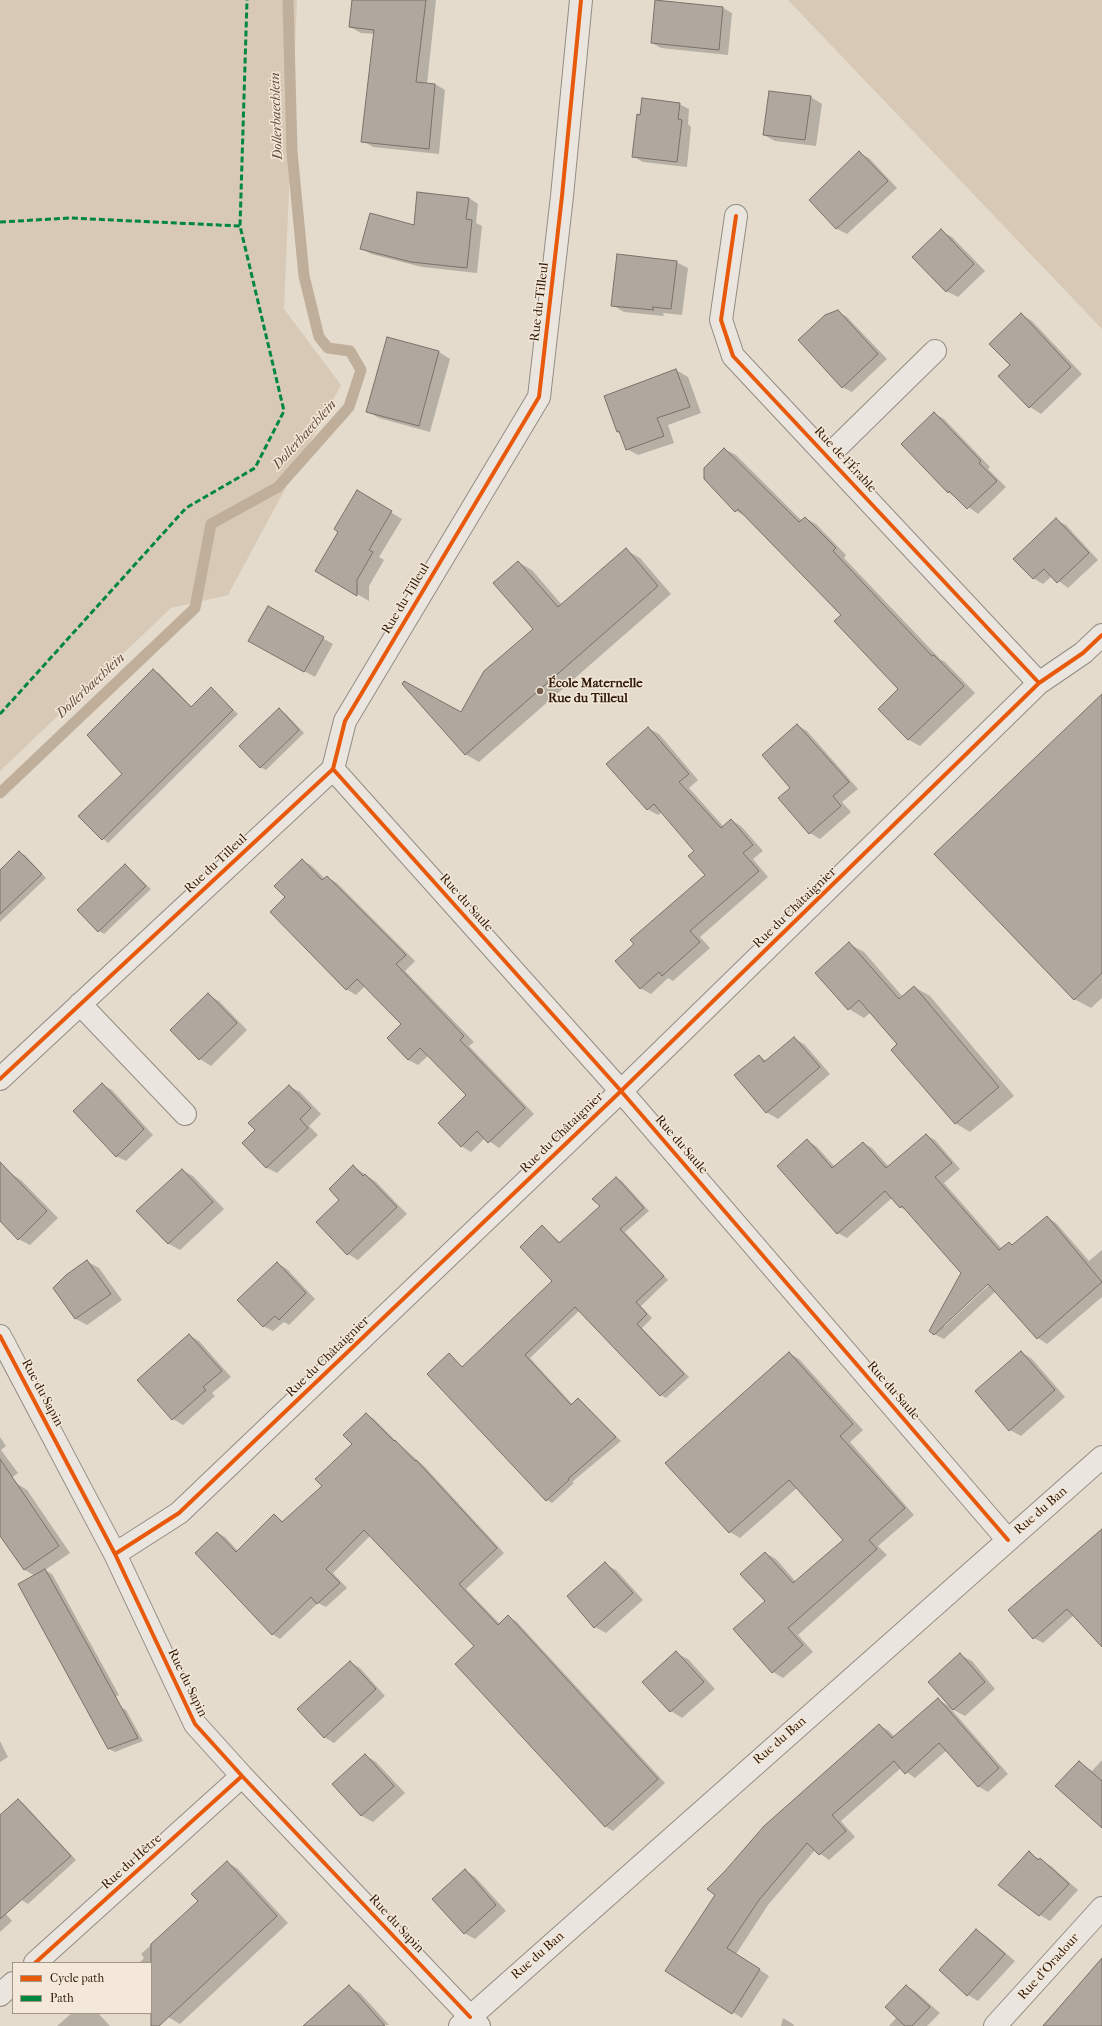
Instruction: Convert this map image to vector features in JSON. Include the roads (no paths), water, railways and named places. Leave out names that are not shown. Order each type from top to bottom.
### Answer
[{"type":"street","name":"Rue du Tilleul","points":[[0,1079],[333,769],[345,721],[539,398],[562,196],[581,0]]},
{"type":"street","name":"Rue de l'Érable","points":[[736,216],[721,320],[733,356],[1039,683]]},
{"type":"street","name":"Rue de l'Érable","points":[[828,456],[935,351]]},
{"type":"street","name":"Rue du Châtaignier","points":[[115,1554],[179,1513],[621,1091],[1039,683],[1083,653],[1102,635]]},
{"type":"street","name":"Rue du Saule","points":[[333,769],[621,1091],[1008,1540]]},
{"type":"street","points":[[80,1004],[185,1114]]},
{"type":"street","name":"Rue du Sapin","points":[[0,1336],[115,1554],[195,1724],[470,2023]]},
{"type":"street","name":"Rue du Ban","points":[[470,2023],[1102,1457]]},
{"type":"street","name":"Rue du Hêtre","points":[[36,1962],[242,1776]]},
{"type":"street","name":"Rue d'Oradour","points":[[995,2026],[1102,1908]]},
{"type":"street","points":[[0,1995],[12,1984]]},
{"type":"waterway","name":"Dollerbaechlein","points":[[0,793],[195,608],[211,524],[278,487],[349,407],[361,370],[350,351],[328,348],[319,337],[304,276],[292,152],[288,0]]},
{"type":"place","name":"École Maternelle Rue du Tilleul","points":[[540,691]]}]
